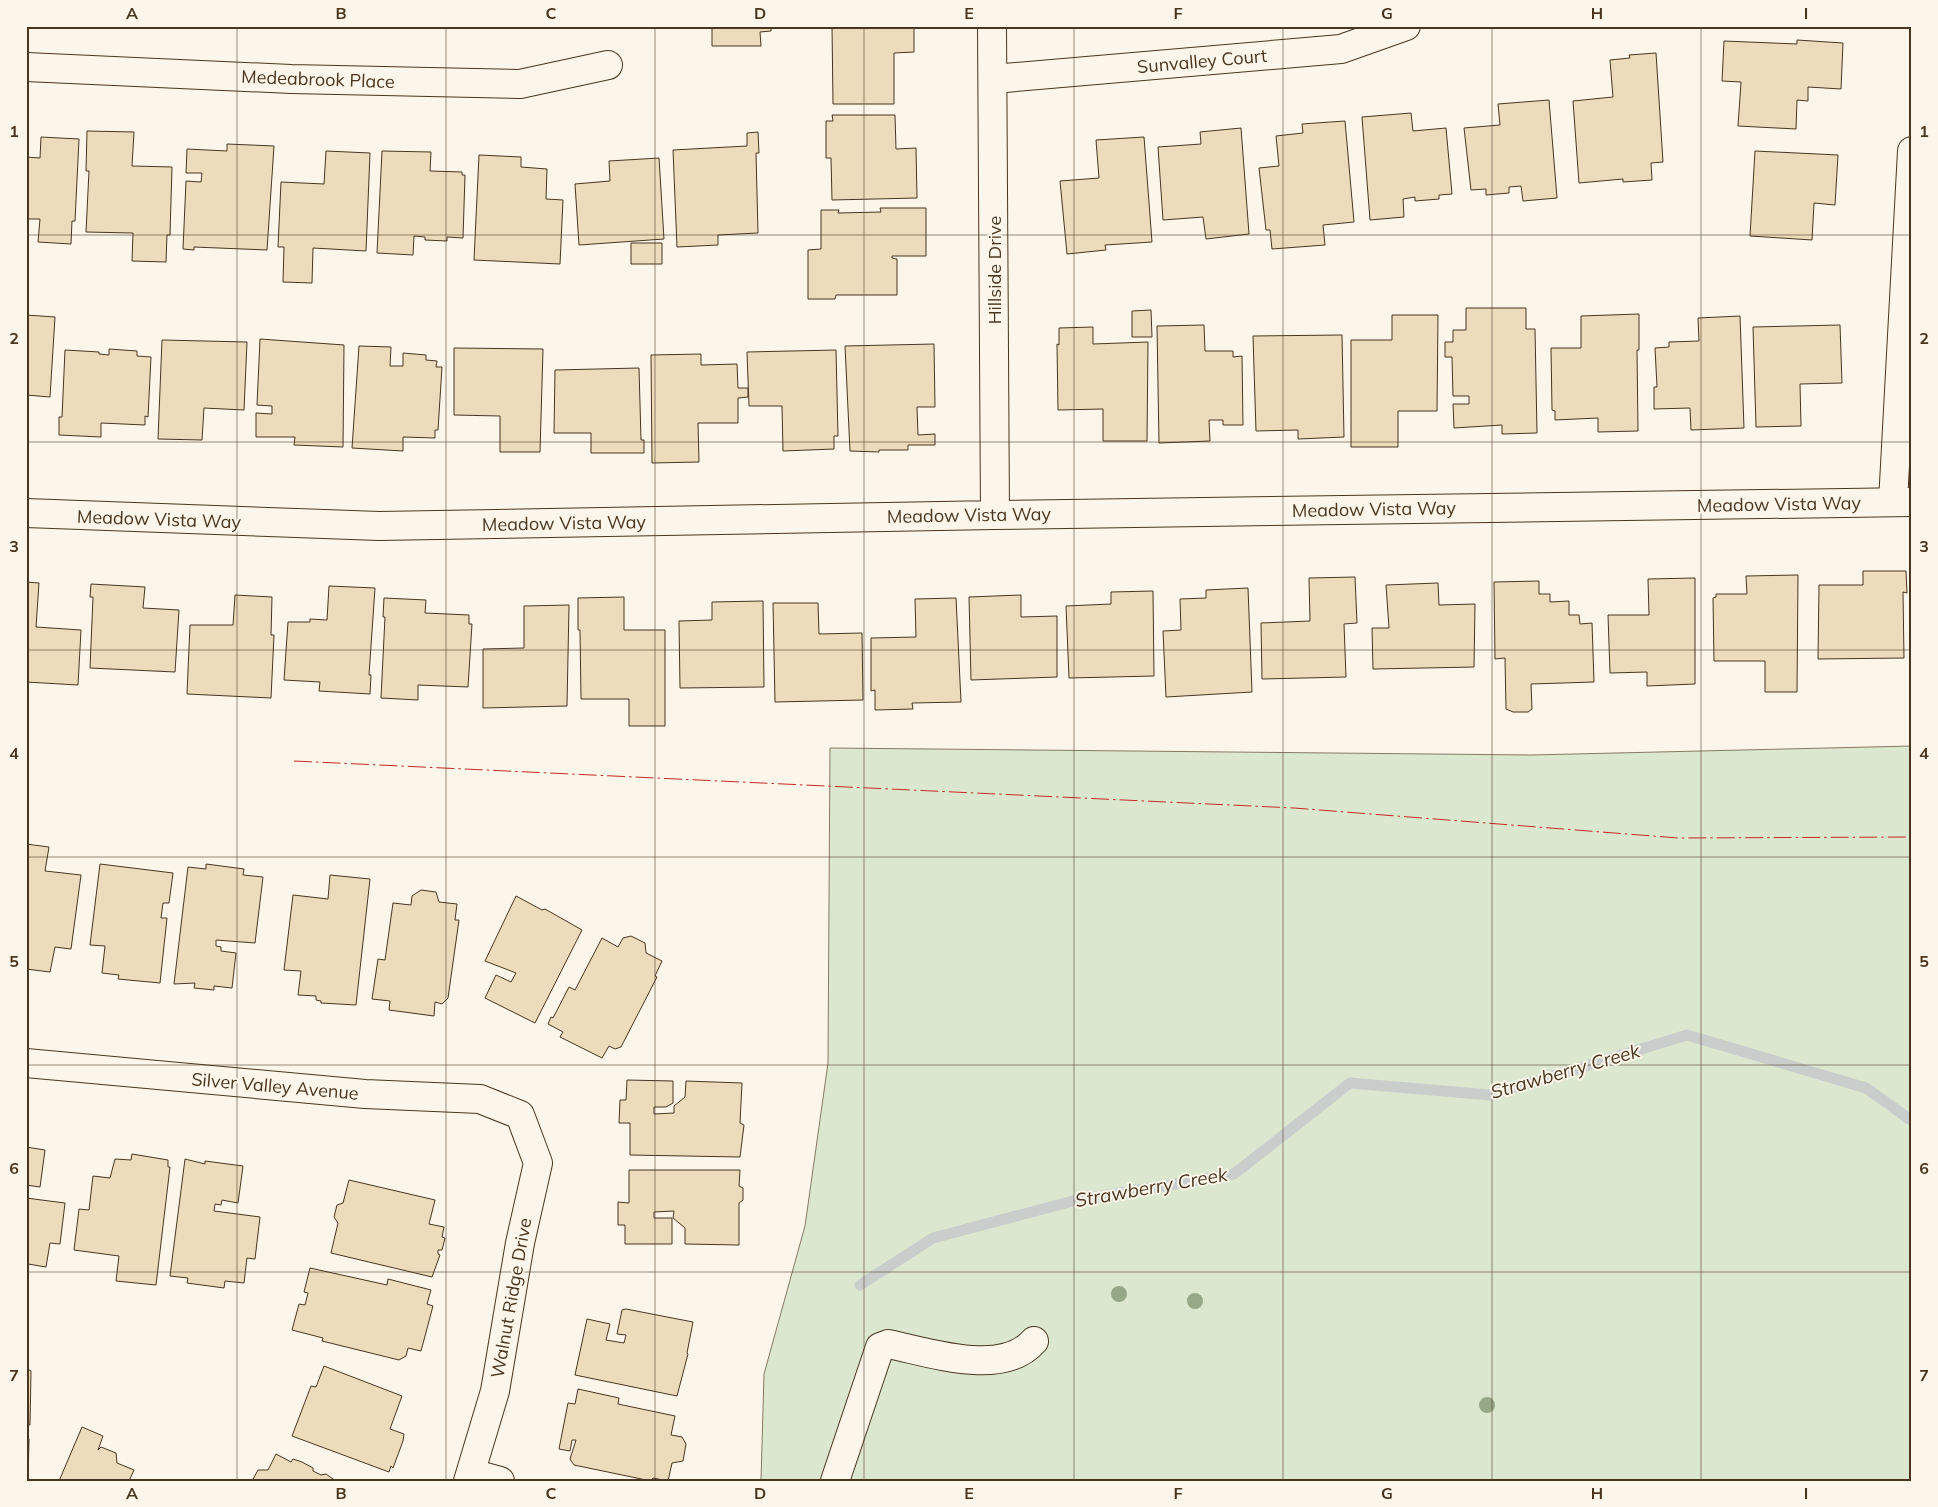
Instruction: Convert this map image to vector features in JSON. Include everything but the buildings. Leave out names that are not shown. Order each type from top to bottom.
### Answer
[{"type":"street","name":"Hillside Drive","points":[[992,26],[995,515]]},
{"type":"street","name":"Sunvalley Court","points":[[993,79],[1341,49],[1406,26]]},
{"type":"street","name":"Medeabrook Place","points":[[26,67],[291,79],[520,84],[608,65]]},
{"type":"street","points":[[1902,502],[1912,151]]},
{"type":"street","name":"Meadow Vista Way","points":[[26,513],[379,526],[1902,502]]},
{"type":"street","name":"Silver Valley Avenue","points":[[26,1063],[365,1094],[480,1099],[520,1115]]},
{"type":"street","name":"Walnut Ridge Drive","points":[[469,1477],[495,1391],[520,1243],[538,1163],[520,1115]]},
{"type":"street","points":[[834,1481],[880,1347],[888,1344],[977,1361],[1004,1358],[1018,1354],[1025,1351],[1034,1341]]},
{"type":"street","points":[[469,1477],[500,1481]]},
{"type":"green space","points":[[1912,746],[1912,1481],[761,1481],[764,1374],[805,1226],[828,1063],[830,748],[1531,755]]},
{"type":"waterway","name":"Strawberry Creek","points":[[860,1285],[933,1238],[1073,1201],[1234,1174],[1350,1083],[1490,1095],[1687,1035],[1866,1088],[1912,1121]]},
{"type":"power","points":[[294,761],[1294,808],[1678,838],[1912,837]]}]
